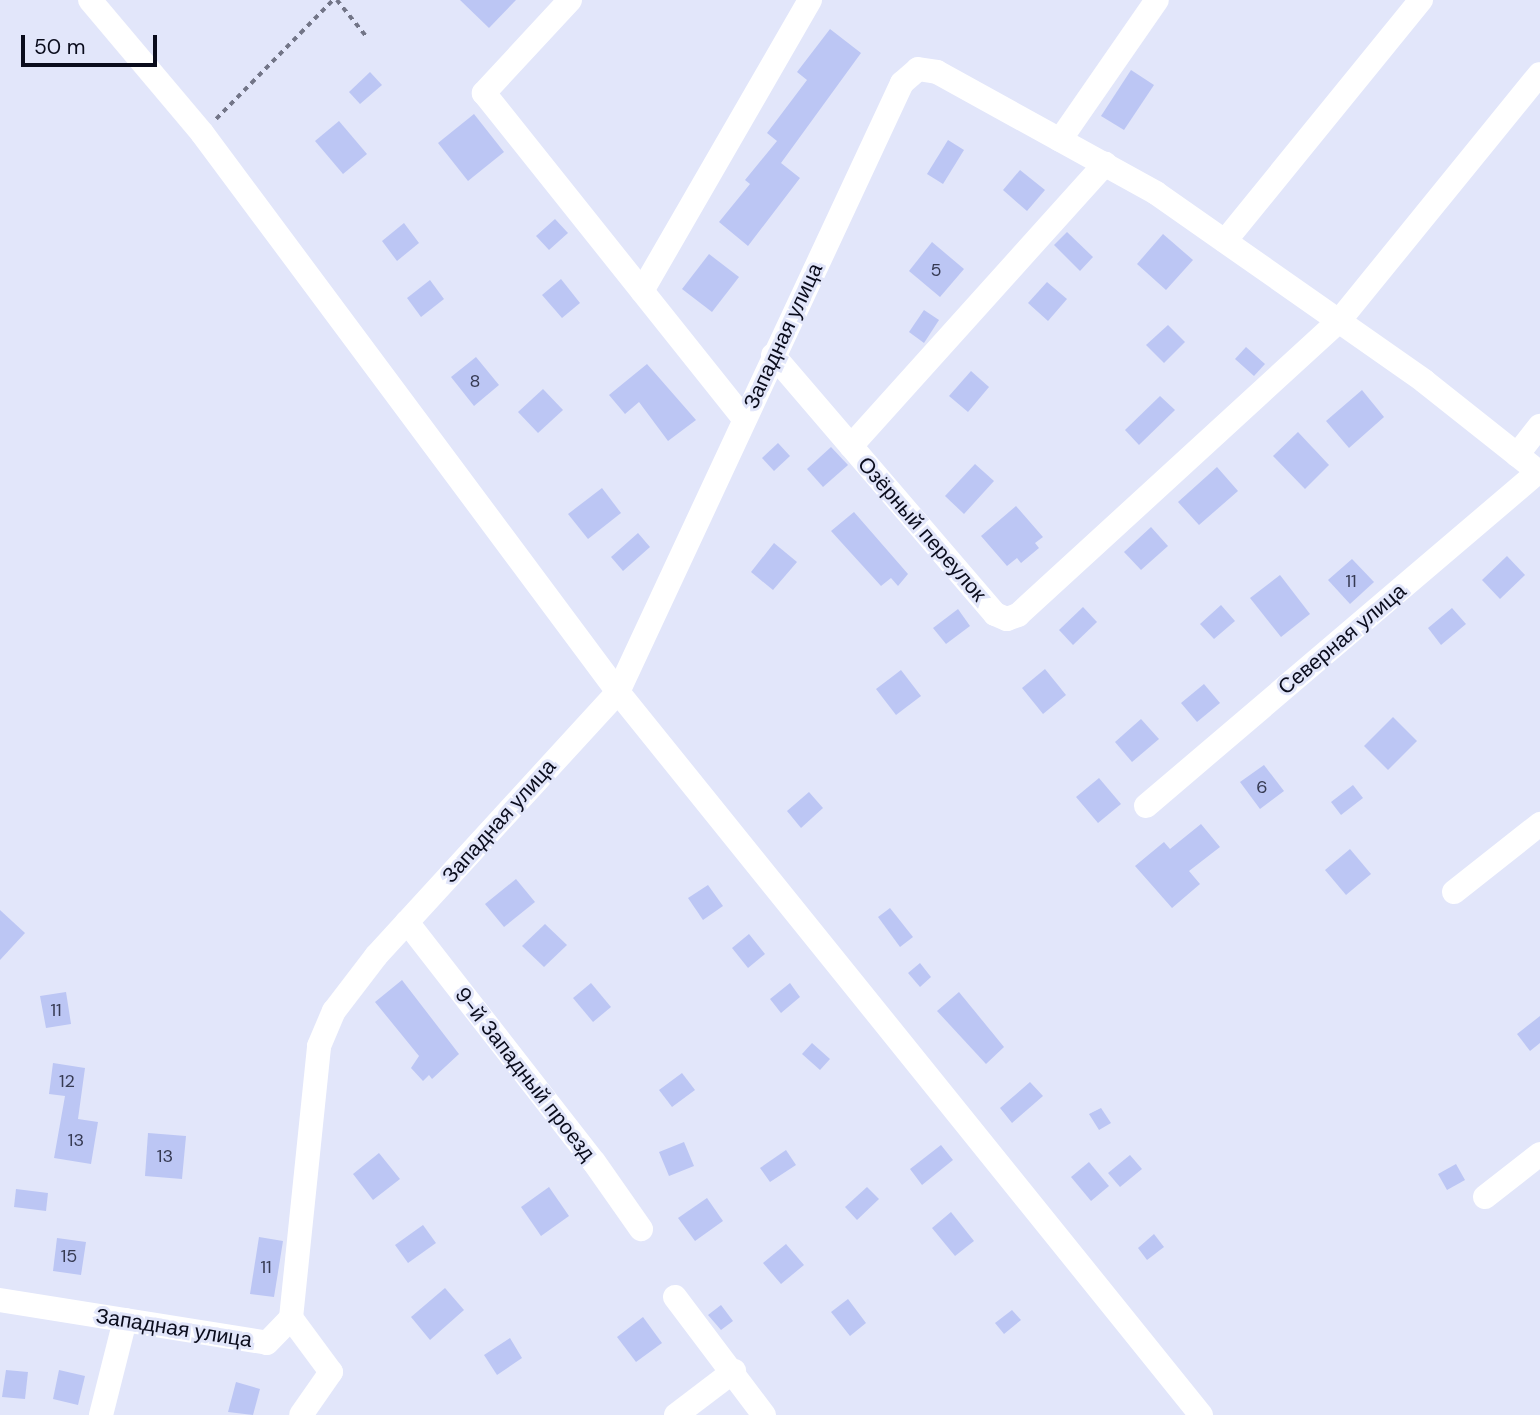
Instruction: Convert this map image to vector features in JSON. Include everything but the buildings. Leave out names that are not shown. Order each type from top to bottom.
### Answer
[{"type":"street","points":[[90,0],[202,133],[618,692],[1201,1415]]},
{"type":"street","points":[[570,0],[484,93],[744,419]]},
{"type":"street","points":[[642,291],[810,0]]},
{"type":"street","points":[[1157,0],[1060,140],[1156,193],[1339,321],[1539,473]]},
{"type":"street","points":[[1225,242],[1421,0]]},
{"type":"street","name":"Западная улица","points":[[0,1300],[267,1343],[291,1318],[319,1046],[334,1011],[407,922],[618,692],[902,83],[918,69],[937,72],[1060,140]]},
{"type":"street","points":[[1339,321],[1540,74]]},
{"type":"street","name":"Озёрный переулок","points":[[1105,164],[851,446],[995,614],[1007,619],[1018,615],[1339,321]]},
{"type":"street","points":[[773,355],[851,446]]},
{"type":"street","points":[[1517,455],[1540,426]]},
{"type":"street","name":"Северная улица","points":[[1146,806],[1539,473]]},
{"type":"street","points":[[1454,892],[1540,824]]},
{"type":"street","name":"9-й Западный проезд","points":[[407,922],[594,1162],[641,1229]]},
{"type":"street","points":[[1485,1197],[1540,1154]]},
{"type":"street","points":[[675,1297],[734,1371],[764,1415]]},
{"type":"street","points":[[291,1318],[331,1372],[301,1415]]},
{"type":"street","points":[[101,1415],[125,1320]]},
{"type":"street","points":[[676,1415],[734,1371]]},
{"type":"path","points":[[202,133],[335,0],[366,36]]}]
